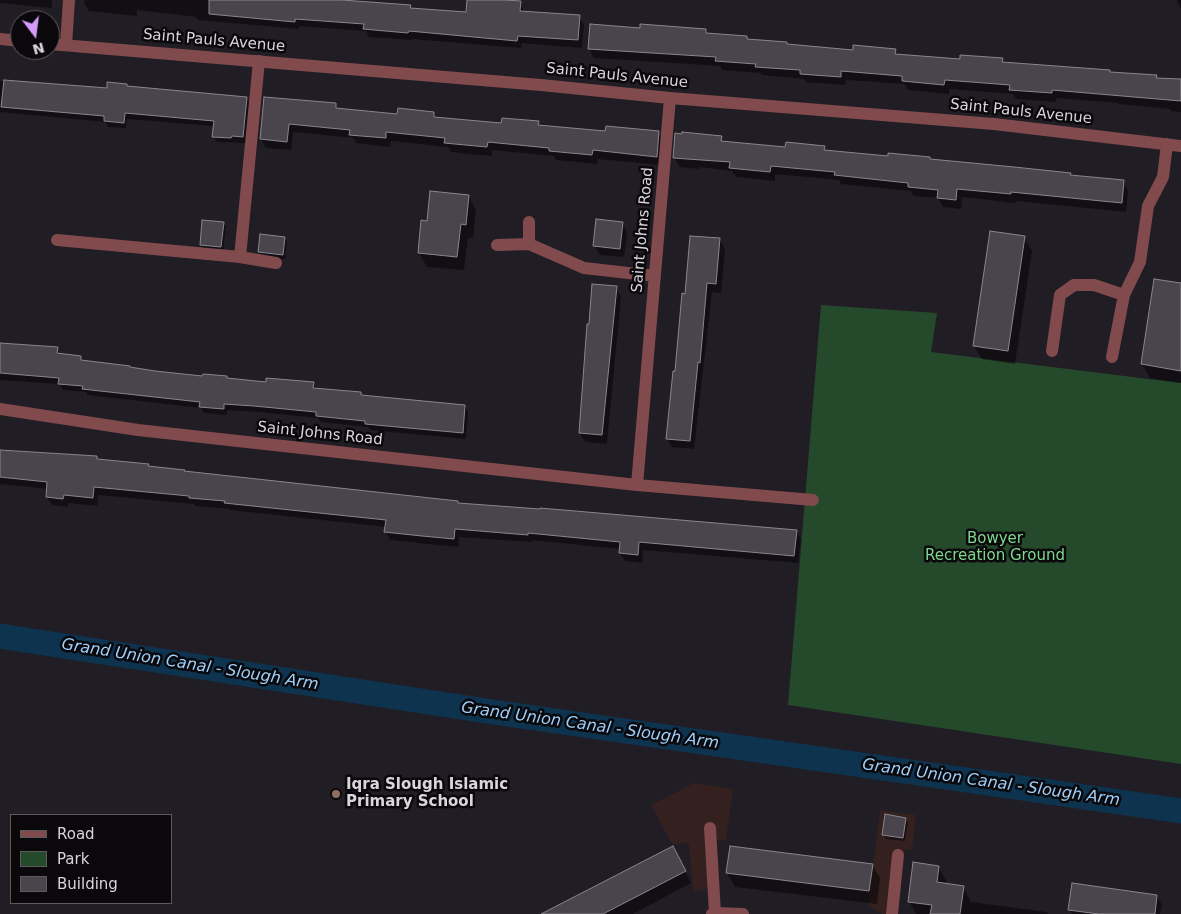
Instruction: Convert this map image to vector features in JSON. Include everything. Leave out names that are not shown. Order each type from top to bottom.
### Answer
[{"type":"street","points":[[66,45],[69,0]]},
{"type":"street","name":"Saint Pauls Avenue","points":[[60,45],[531,84],[670,98],[994,124],[1181,146]]},
{"type":"street","points":[[240,257],[258,61]]},
{"type":"street","name":"Saint Johns Road","points":[[637,484],[670,98]]},
{"type":"street","points":[[1112,357],[1124,295],[1140,262],[1148,206],[1163,177],[1167,144]]},
{"type":"street","points":[[529,222],[529,244]]},
{"type":"street","points":[[57,240],[240,257],[276,263]]},
{"type":"street","points":[[497,245],[529,244],[584,268],[655,276]]},
{"type":"street","points":[[1052,351],[1060,295],[1074,285],[1094,286],[1124,295]]},
{"type":"street","name":"Saint Johns Road","points":[[0,409],[138,430],[637,484],[814,500]]},
{"type":"street","points":[[710,828],[713,913],[743,914]]},
{"type":"street","points":[[892,914],[898,855]]},
{"type":"shaded area","points":[[694,783],[733,789],[726,840],[715,841],[718,886],[693,892],[689,843],[672,844],[651,805]]},
{"type":"shaded area","points":[[880,810],[916,815],[912,849],[904,851],[896,914],[882,914],[868,906]]},
{"type":"green space","name":"Bowyer Recreation Ground","points":[[821,305],[937,313],[931,352],[1181,383],[1181,764],[788,705]]},
{"type":"building","points":[[209,0],[342,0],[411,5],[410,8],[466,12],[467,0],[505,0],[521,1],[520,11],[580,15],[578,40],[518,36],[517,41],[409,31],[408,33],[363,29],[364,24],[295,19],[295,22],[209,14]]},
{"type":"building","points":[[590,24],[640,28],[640,24],[706,29],[706,33],[747,36],[747,39],[787,42],[787,44],[853,50],[853,45],[896,49],[895,54],[960,59],[960,55],[1003,58],[1002,62],[1157,75],[1156,78],[1181,79],[1181,101],[1052,90],[1052,93],[1009,90],[1010,85],[945,80],[944,85],[902,81],[902,76],[841,71],[841,77],[800,74],[800,70],[755,67],[756,64],[715,61],[716,57],[588,49]]},
{"type":"building","points":[[4,80],[107,88],[107,82],[127,84],[127,86],[247,97],[243,137],[212,137],[214,121],[125,113],[124,123],[104,121],[104,116],[1,107]]},
{"type":"building","points":[[264,97],[336,103],[336,108],[397,114],[398,108],[434,112],[434,117],[501,123],[502,118],[539,121],[538,125],[605,131],[606,126],[659,131],[657,157],[593,150],[592,155],[549,151],[549,148],[488,142],[487,147],[444,143],[445,138],[386,132],[386,138],[349,135],[350,130],[289,124],[287,142],[260,139]]},
{"type":"building","points":[[682,132],[722,136],[721,141],[785,147],[786,142],[825,146],[824,150],[888,156],[888,153],[930,157],[930,159],[1124,180],[1122,203],[1011,192],[1011,194],[957,189],[956,200],[937,198],[938,190],[908,187],[908,183],[834,175],[835,172],[771,166],[770,172],[729,168],[730,162],[673,158],[675,133],[682,134]]},
{"type":"building","points":[[430,191],[469,195],[466,225],[461,224],[457,257],[418,253],[421,220],[427,221]]},
{"type":"building","points":[[596,219],[623,222],[620,249],[593,246]]},
{"type":"building","points":[[202,220],[224,222],[221,247],[200,245]]},
{"type":"building","points":[[990,231],[1025,236],[1008,351],[973,346]]},
{"type":"building","points":[[260,234],[285,237],[283,255],[258,252]]},
{"type":"building","points":[[690,236],[720,238],[716,284],[707,283],[700,363],[698,362],[690,441],[666,439],[673,371],[675,371],[682,293],[685,294]]},
{"type":"building","points":[[1154,279],[1181,283],[1181,371],[1141,364]]},
{"type":"building","points":[[592,284],[617,286],[602,435],[579,433],[587,324],[589,324]]},
{"type":"building","points":[[0,343],[58,347],[57,353],[81,356],[81,360],[155,371],[202,376],[203,374],[227,376],[227,378],[266,382],[266,378],[314,382],[313,388],[361,392],[361,395],[465,405],[463,433],[365,424],[365,421],[316,416],[316,412],[224,404],[224,409],[199,407],[200,402],[82,389],[83,386],[58,384],[59,378],[0,373]]},
{"type":"building","points":[[0,450],[97,456],[97,459],[149,464],[148,466],[184,471],[458,501],[458,503],[540,508],[797,530],[794,556],[639,542],[638,555],[619,553],[620,542],[528,533],[528,535],[455,529],[454,539],[422,536],[384,532],[386,520],[224,503],[225,501],[189,498],[189,496],[94,487],[93,498],[64,495],[63,499],[46,497],[47,482],[0,477]]},
{"type":"building","points":[[885,814],[906,818],[903,838],[882,835]]},
{"type":"building","points":[[673,846],[686,871],[603,914],[541,914]]},
{"type":"building","points":[[730,846],[873,864],[869,891],[726,873]]},
{"type":"building","points":[[913,862],[939,866],[937,882],[964,886],[960,914],[930,914],[932,905],[908,902]]},
{"type":"building","points":[[1072,883],[1157,895],[1155,914],[1099,914],[1068,910]]},
{"type":"waterway","name":"Grand Union Canal - Slough Arm","points":[[0,636],[493,712],[1181,811]]},
{"type":"place","name":"Iqra Slough Islamic Primary School","points":[[336,794]]}]
